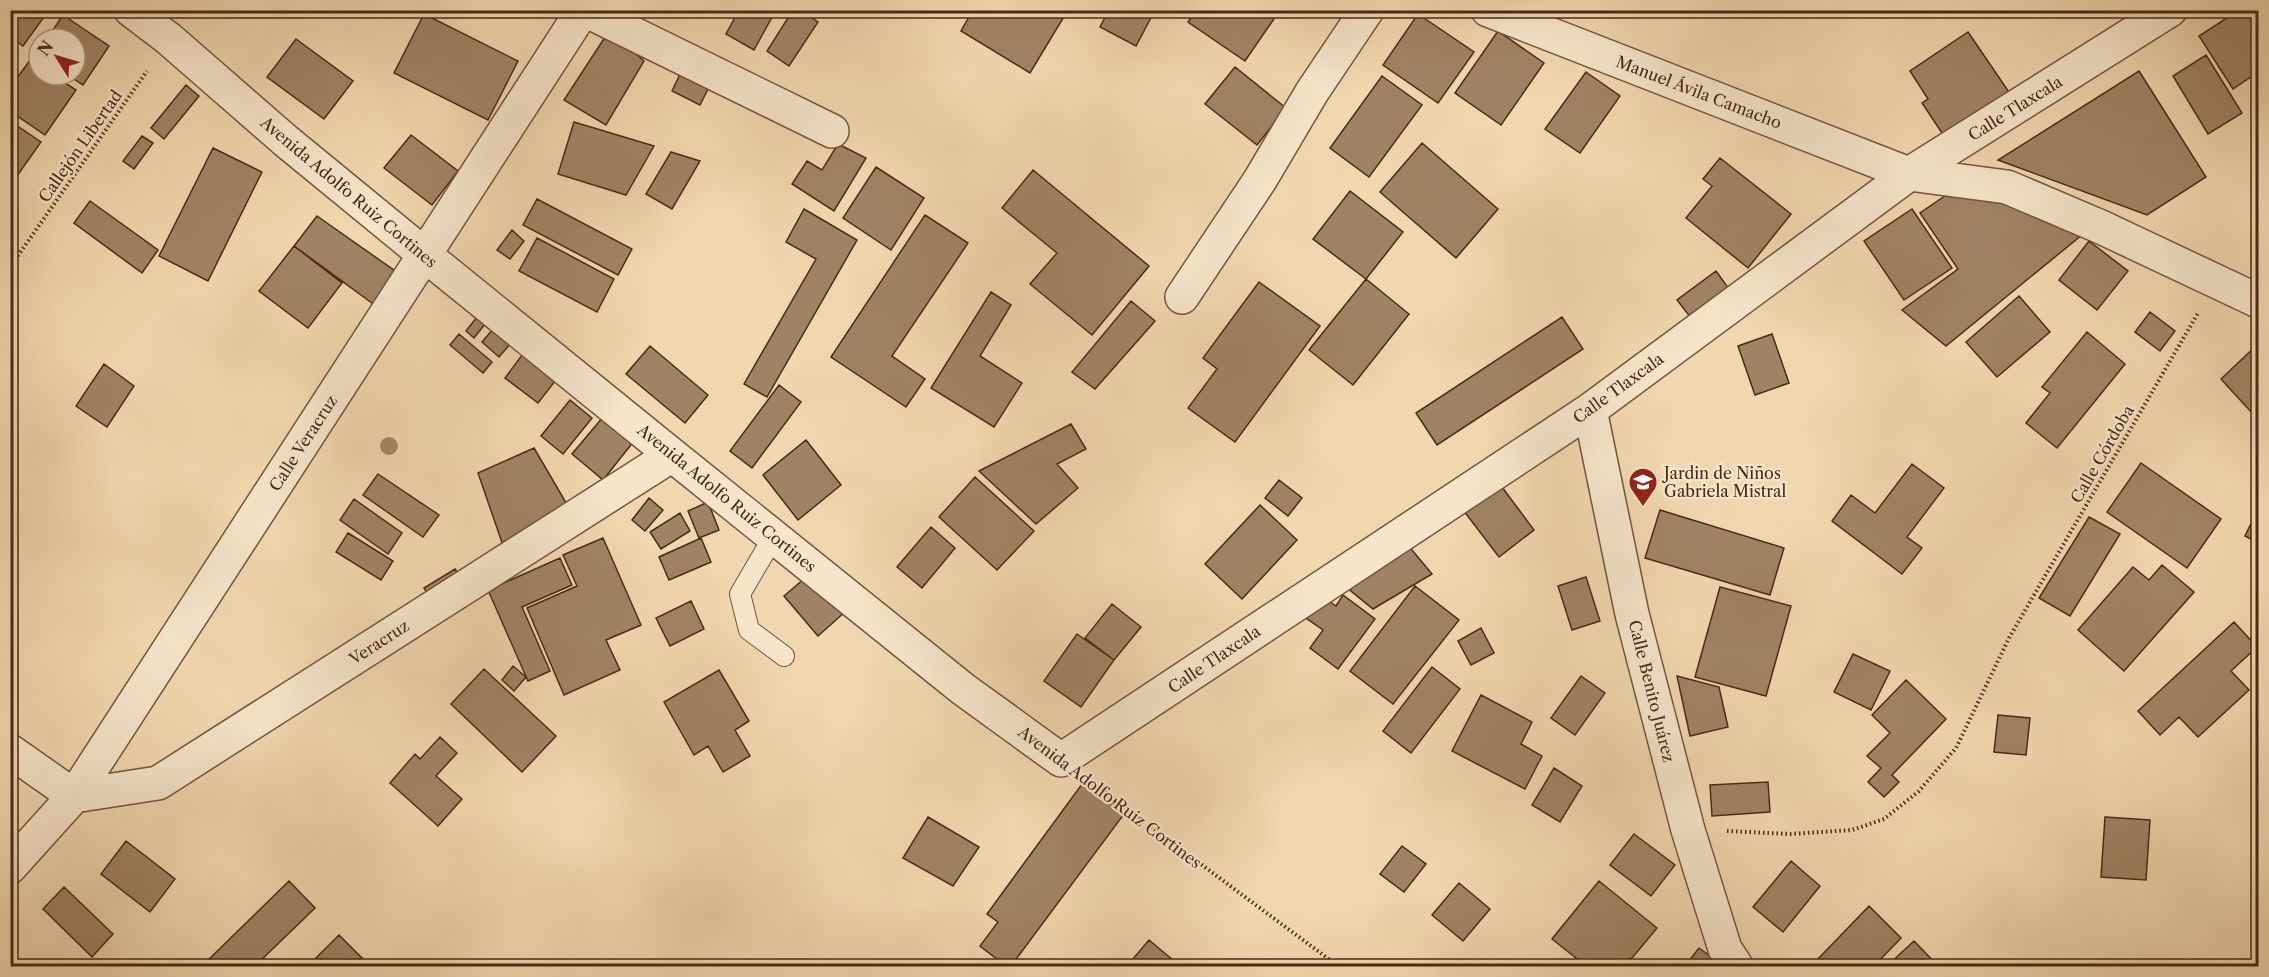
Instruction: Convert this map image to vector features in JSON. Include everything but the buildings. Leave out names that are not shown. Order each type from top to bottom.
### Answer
[{"type":"street","name":"Avenida Adolfo Ruiz Cortines","points":[[131,10],[169,39],[286,141],[672,455],[963,689],[1061,760]]},
{"type":"street","points":[[584,10],[832,131]]},
{"type":"street","name":"Calle Veracruz","points":[[10,867],[74,796],[584,10]]},
{"type":"street","points":[[1182,297],[1260,180],[1312,92],[1367,10]]},
{"type":"street","name":"Manuel Ávila Camacho","points":[[1488,10],[1910,174],[2007,188],[2102,227],[2259,301]]},
{"type":"street","name":"Calle Tlaxcala","points":[[1061,760],[1590,410],[1910,174],[2170,10]]},
{"type":"street","name":"Calle Benito Juárez","points":[[1590,410],[1632,614],[1688,830],[1725,949],[1736,966]]},
{"type":"street","name":"Veracruz","points":[[74,796],[158,783],[672,455]]},
{"type":"street","points":[[10,751],[74,796]]},
{"type":"lane","points":[[774,536],[740,594],[749,630],[784,656]]},
{"type":"path","name":"Callejón Libertad","points":[[10,267],[169,39]]},
{"type":"path","name":"Calle Córdoba","points":[[1688,830],[1790,834],[1852,830],[1884,819],[1919,791],[1956,748],[2009,638],[2216,282]]},
{"type":"path","name":"Avenida Adolfo Ruiz Cortines","points":[[1061,760],[1338,966]]},
{"type":"place","name":"Jardin de Niños Gabriela Mistral","points":[[1643,508]]}]
